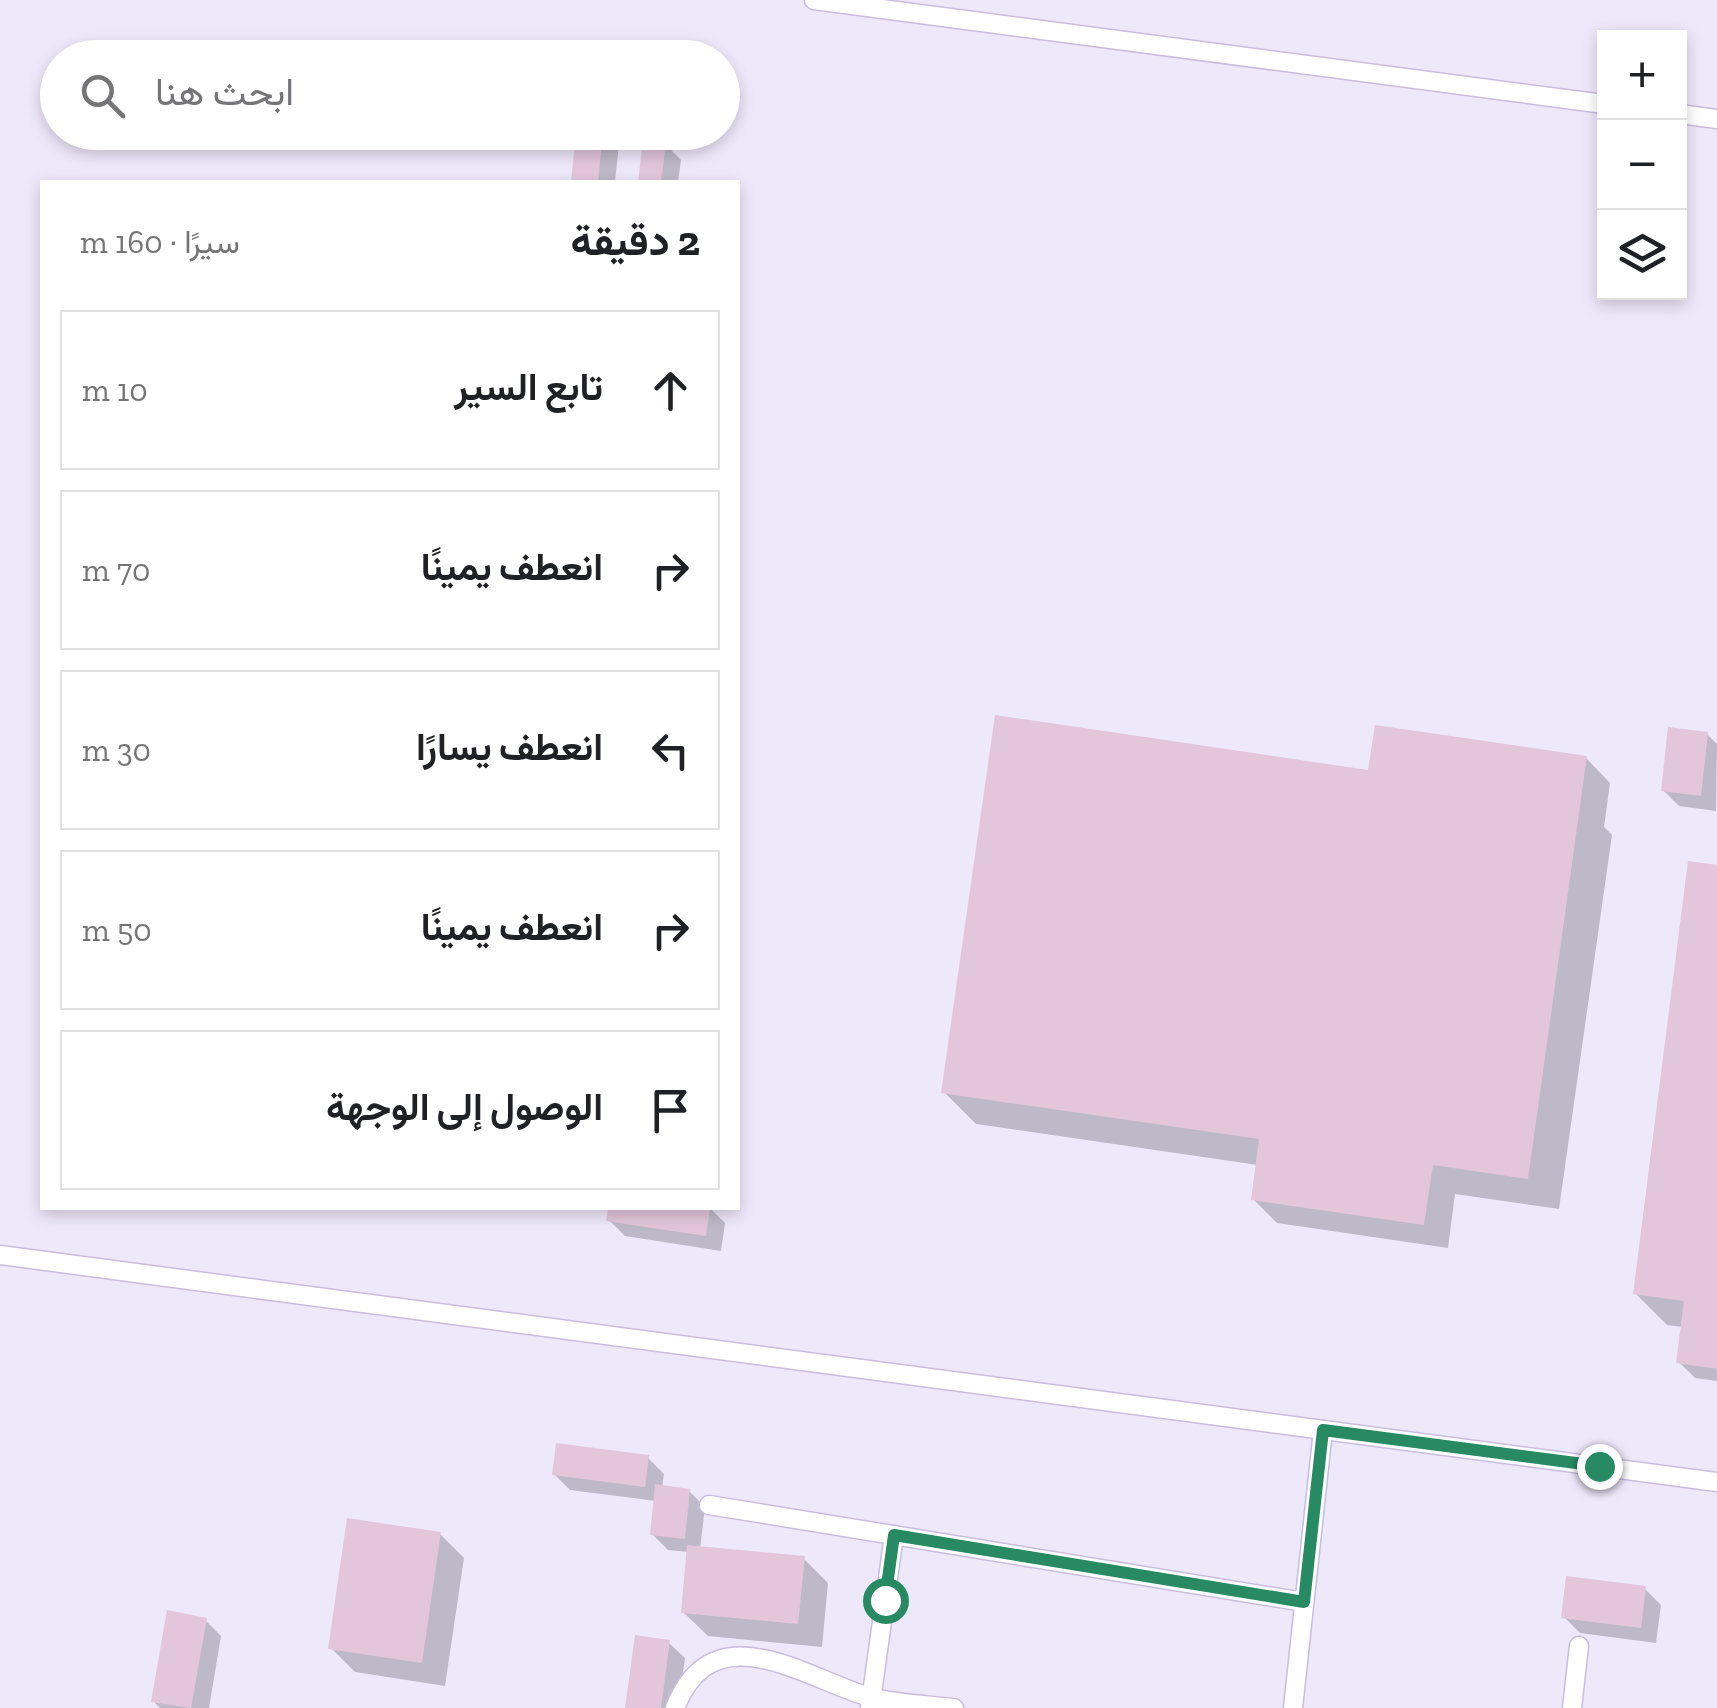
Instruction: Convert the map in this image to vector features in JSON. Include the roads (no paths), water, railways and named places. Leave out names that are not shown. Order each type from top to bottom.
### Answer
[{"type":"lane","points":[[814,0],[1597,103]]},
{"type":"lane","points":[[1687,115],[1717,119]]},
{"type":"lane","points":[[0,1255],[1717,1482]]},
{"type":"lane","points":[[1293,1708],[1323,1430]]},
{"type":"lane","points":[[710,1504],[1304,1602]]},
{"type":"lane","points":[[871,1703],[894,1535]]},
{"type":"lane","points":[[1572,1708],[1579,1646]]},
{"type":"lane","points":[[675,1708],[697,1671],[740,1656],[786,1665],[871,1703],[954,1708]]}]
